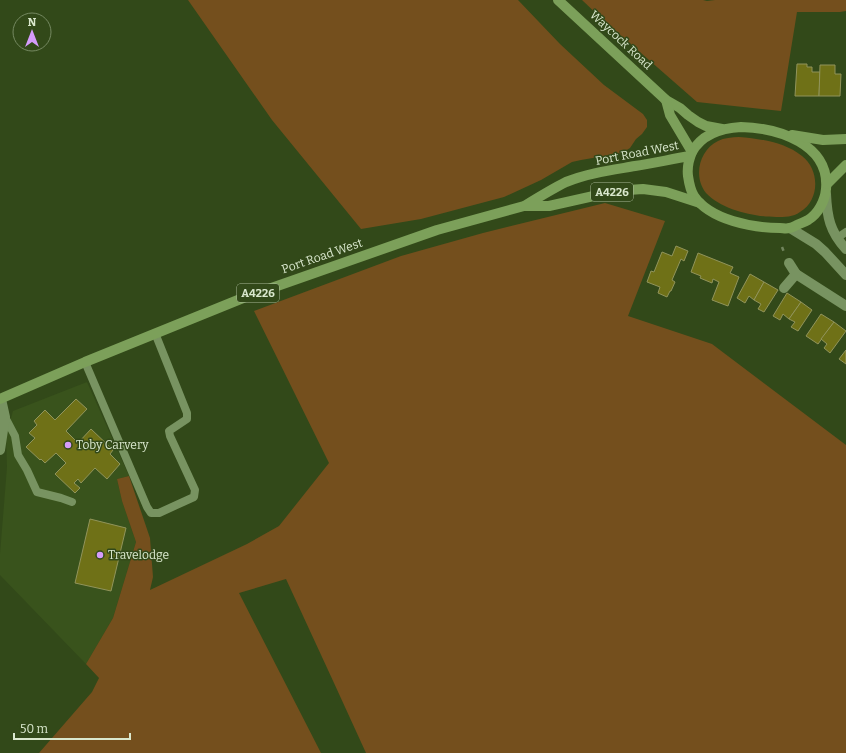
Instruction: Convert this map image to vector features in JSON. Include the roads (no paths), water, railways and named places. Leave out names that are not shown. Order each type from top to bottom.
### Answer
[{"type":"main road","name":"Waycock Road","points":[[558,0],[666,100],[680,108],[698,122],[706,126],[723,129]]},
{"type":"main road","name":"Waycock Road","points":[[666,100],[670,115],[691,154]]},
{"type":"main road","points":[[846,139],[823,140],[752,127],[723,129],[713,133],[701,141],[695,148],[691,154],[688,172],[689,182],[694,196],[700,203],[720,216],[748,225],[773,228],[790,228],[808,220],[819,210],[826,189],[846,165]]},
{"type":"main road","points":[[780,133],[812,150],[822,165],[825,173],[826,189]]},
{"type":"main road","name":"Port Road West","points":[[1,399],[85,362],[243,298],[437,230],[524,206],[566,182],[606,171],[691,154]]},
{"type":"main road","name":"Port Road West","points":[[524,206],[549,206],[616,191],[628,190],[666,192],[700,203]]},
{"type":"street","points":[[826,189],[826,209],[829,222],[837,238],[846,249]]},
{"type":"street","points":[[790,228],[816,244],[846,275]]},
{"type":"street","points":[[789,263],[796,274],[846,306]]},
{"type":"street","points":[[784,288],[796,274]]},
{"type":"street","points":[[0,450],[5,417],[1,399]]},
{"type":"lane","points":[[837,238],[846,232]]},
{"type":"lane","points":[[85,362],[147,507],[151,513],[159,513],[194,497],[195,490],[170,436],[170,431],[187,419],[187,413],[155,334]]},
{"type":"lane","points":[[5,417],[15,436],[18,455],[37,492],[72,502]]},
{"type":"place","name":"Toby Carvery","points":[[68,445]]},
{"type":"place","name":"Travelodge","points":[[100,555]]}]
